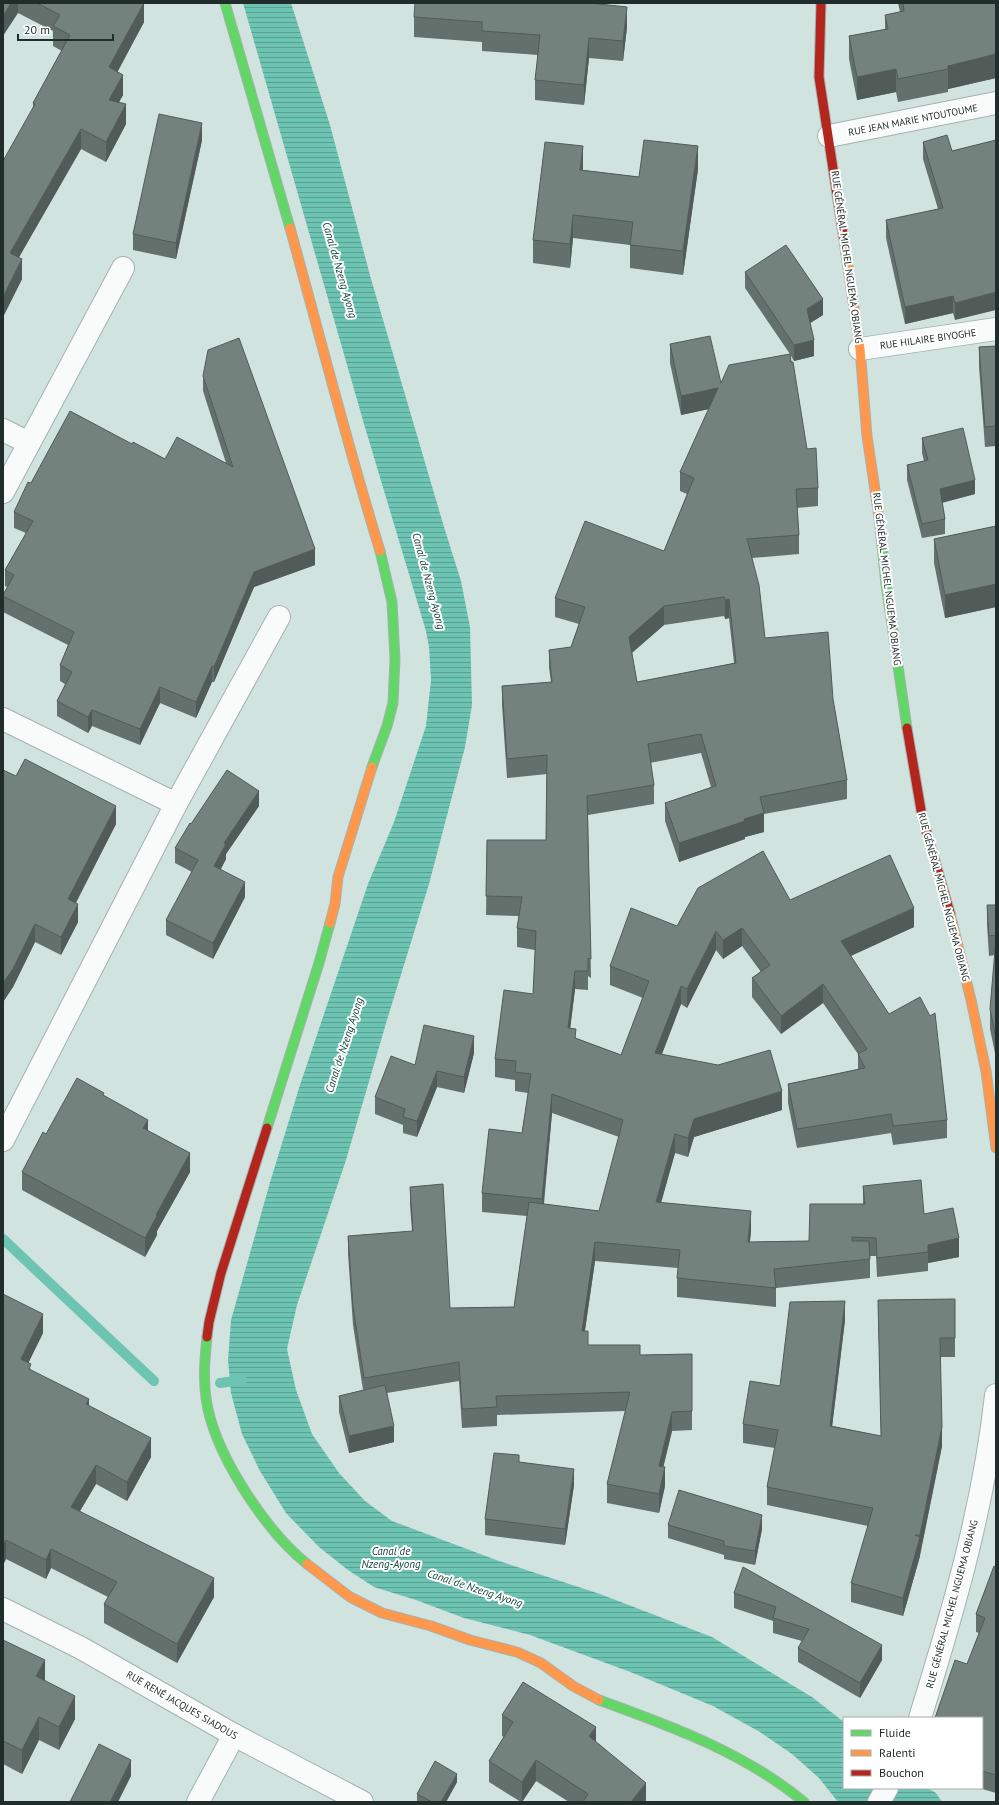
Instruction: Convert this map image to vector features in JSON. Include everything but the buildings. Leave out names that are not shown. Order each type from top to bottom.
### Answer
[{"type":"street","points":[[225,3],[312,307],[323,354],[382,557],[392,602],[395,659],[393,703],[387,726],[373,763],[338,877],[335,904],[319,963],[219,1280],[209,1322],[204,1370],[206,1398],[211,1420],[220,1446],[239,1480],[267,1519],[300,1558],[350,1597],[382,1612],[431,1626],[470,1640],[517,1652],[541,1662],[573,1686],[591,1697],[630,1711],[728,1752],[781,1783],[804,1802]]},
{"type":"street","name":"RUE GÉNÉRAL MICHEL NGUEMA OBIANG","points":[[821,3],[819,77],[860,349],[867,436],[876,491],[886,584],[912,762],[922,816],[955,932],[971,1000],[986,1071],[996,1148]]},
{"type":"street","name":"RUE JEAN MARIE NTOUTOUME","points":[[829,136],[996,103]]},
{"type":"street","points":[[3,492],[123,268]]},
{"type":"street","name":"RUE HILAIRE BIYOGHE","points":[[860,349],[996,329]]},
{"type":"street","points":[[3,430],[29,443]]},
{"type":"street","points":[[3,1140],[176,804],[279,617]]},
{"type":"street","points":[[3,719],[176,804]]},
{"type":"street","name":"RUE GÉNÉRAL MICHEL NGUEMA OBIANG","points":[[920,1717],[972,1540],[985,1474],[996,1395]]},
{"type":"street","name":"RUE RENÉ JACQUES SIADOUS","points":[[3,1609],[82,1648],[234,1735],[362,1802]]},
{"type":"street","points":[[198,1802],[234,1735]]},
{"type":"street","points":[[879,1802],[886,1789]]},
{"type":"water","name":"Canal de Nzeng-Ayong","points":[[243,3],[291,3],[330,125],[371,279],[461,581],[470,627],[472,705],[465,747],[429,884],[346,1160],[297,1305],[287,1349],[296,1390],[312,1434],[339,1473],[365,1501],[392,1521],[499,1561],[600,1594],[712,1637],[812,1697],[843,1721],[843,1789],[929,1789],[936,1793],[942,1802],[838,1802],[819,1778],[792,1754],[760,1732],[713,1706],[633,1673],[530,1635],[464,1618],[416,1600],[374,1587],[348,1570],[319,1547],[286,1513],[260,1471],[242,1434],[231,1393],[228,1360],[231,1320],[271,1179],[300,1085],[368,884],[394,822],[426,726],[431,680],[429,647],[426,631],[364,424]]},
{"type":"waterway","points":[[3,1239],[154,1381]]},
{"type":"waterway","points":[[220,1383],[242,1380]]},
{"type":"traffic: fast","points":[[225,3],[290,228]]},
{"type":"traffic: fast","points":[[879,517],[886,584],[907,728]]},
{"type":"traffic: fast","points":[[372,767],[387,726],[393,703],[395,659],[392,602],[380,551]]},
{"type":"traffic: fast","points":[[267,1128],[319,963],[330,923]]},
{"type":"traffic: fast","points":[[207,1337],[205,1390],[211,1419],[219,1442],[230,1465],[258,1511],[274,1531],[307,1564]]},
{"type":"traffic: fast","points":[[599,1700],[706,1742],[757,1769],[804,1802]]},
{"type":"traffic: slow","points":[[290,228],[345,430],[380,551]]},
{"type":"traffic: slow","points":[[846,254],[860,349],[867,436],[879,517]]},
{"type":"traffic: slow","points":[[330,923],[335,904],[338,877],[372,767]]},
{"type":"traffic: slow","points":[[950,913],[986,1071],[996,1148]]},
{"type":"traffic: slow","points":[[307,1564],[350,1597],[382,1613],[431,1626],[470,1640],[517,1652],[541,1663],[573,1686],[599,1700]]},
{"type":"traffic: jam","points":[[821,3],[819,77],[846,254]]},
{"type":"traffic: jam","points":[[907,728],[922,816],[950,913]]},
{"type":"traffic: jam","points":[[207,1337],[209,1322],[221,1273],[267,1128]]},
{"type":"water label","name":"Canal de Nzeng Ayong","points":[[340,270]]},
{"type":"water label","name":"Canal de Nzeng Ayong","points":[[429,581]]},
{"type":"water label","name":"Canal de Nzeng Ayong","points":[[344,1045]]},
{"type":"water label","name":"Canal de Nzeng Ayong","points":[[475,1588]]}]
